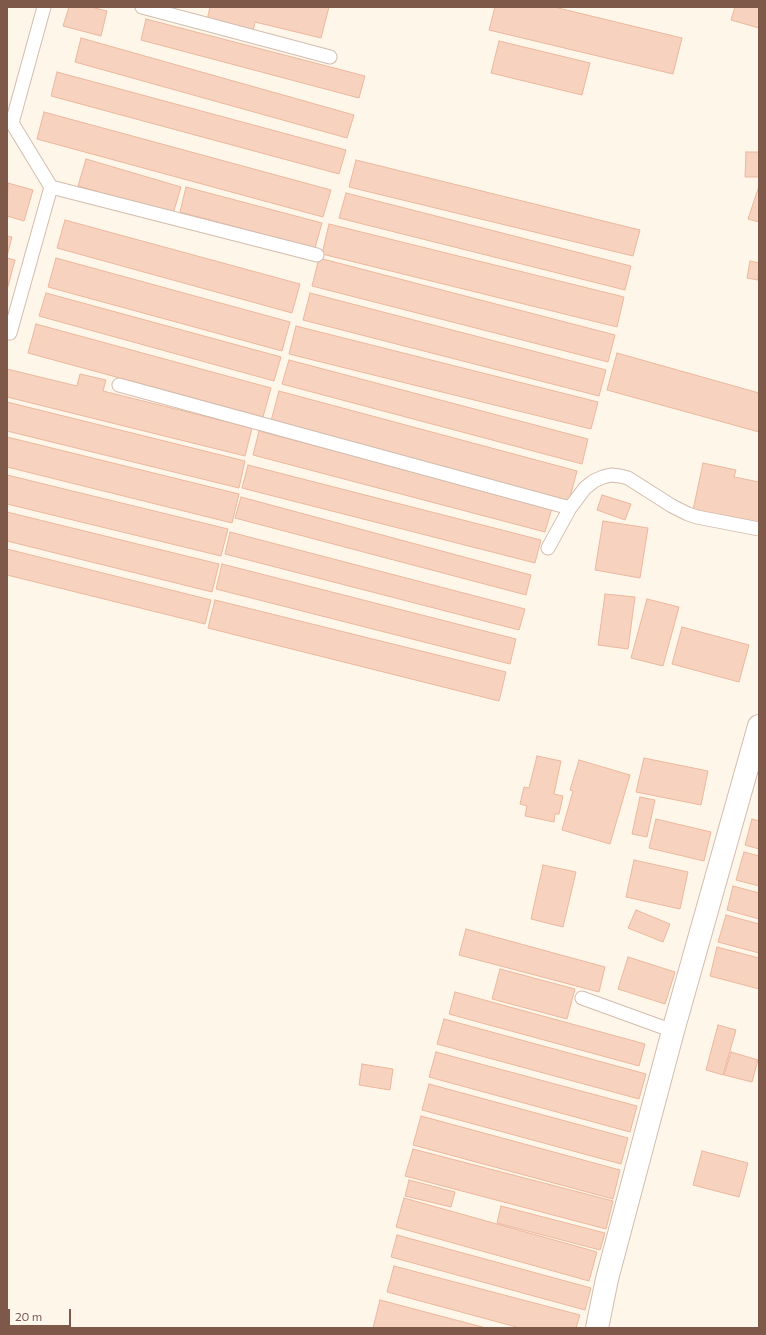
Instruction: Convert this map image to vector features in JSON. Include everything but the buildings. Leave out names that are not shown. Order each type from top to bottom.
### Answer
[{"type":"street","points":[[597,1328],[608,1279],[673,1031],[759,726]]},
{"type":"lane","points":[[44,7],[12,123],[51,187],[318,255]]},
{"type":"lane","points":[[142,7],[330,57]]},
{"type":"lane","points":[[10,333],[51,187]]},
{"type":"lane","points":[[119,385],[570,508]]},
{"type":"lane","points":[[548,548],[570,508],[585,488],[594,481],[607,476],[620,476],[628,478],[672,506],[688,514],[759,529]]},
{"type":"lane","points":[[582,998],[673,1031]]}]
